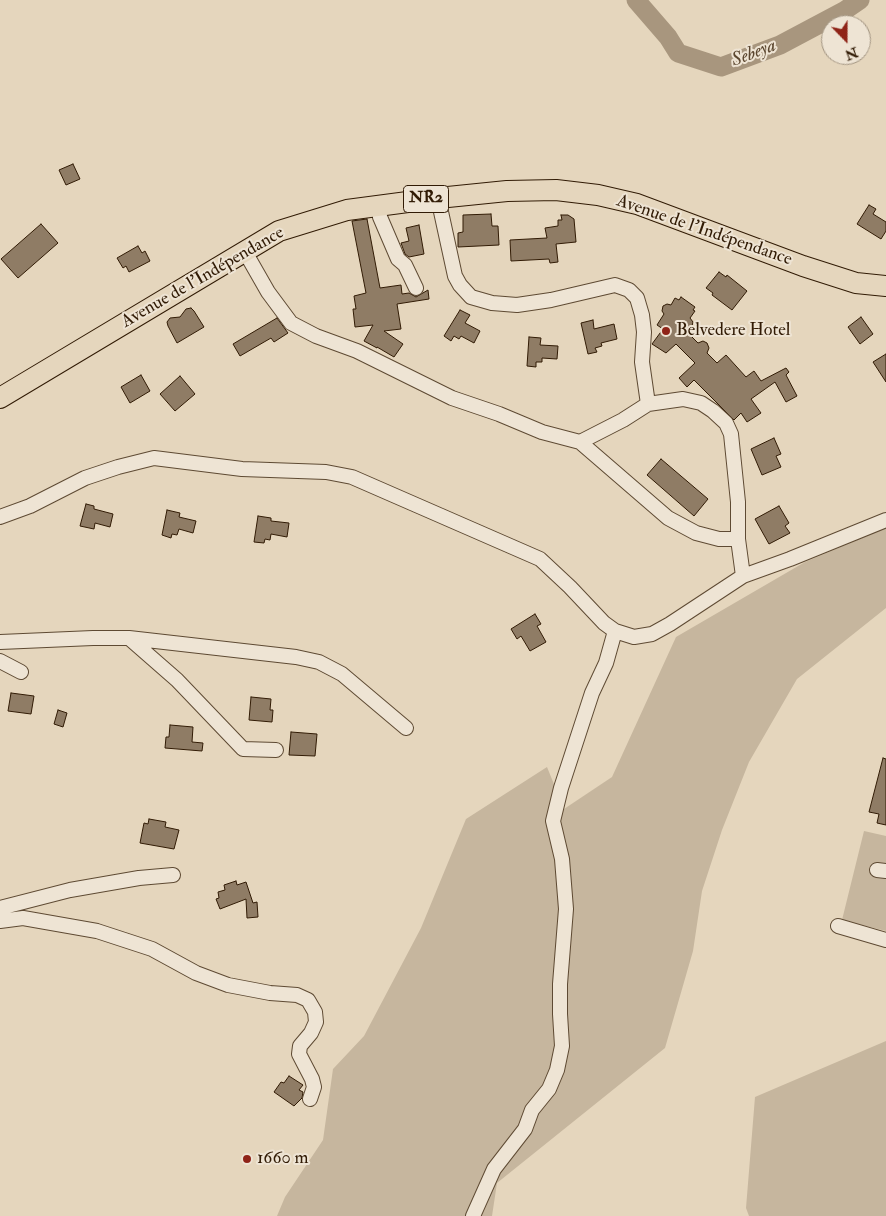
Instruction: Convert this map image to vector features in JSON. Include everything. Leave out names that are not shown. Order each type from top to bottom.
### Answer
[{"type":"highway","name":"Avenue de l'Indépendance","points":[[0,398],[279,230],[347,210],[378,205],[507,192],[556,190],[598,195],[637,204],[803,266],[856,283],[886,286]]},
{"type":"street","points":[[438,198],[455,276],[471,297],[492,303],[517,305],[552,300],[615,285],[629,290],[637,298],[642,316],[644,332],[642,362],[648,404]]},
{"type":"street","points":[[378,205],[380,218],[398,259],[405,265],[416,288]]},
{"type":"street","points":[[244,250],[268,292],[290,323],[316,336],[357,351],[452,398],[499,414],[542,432],[580,442],[668,518],[696,533],[718,539],[738,539]]},
{"type":"street","points":[[580,442],[648,404],[683,398],[702,402],[726,423],[731,434],[738,502],[738,539],[743,576]]},
{"type":"street","points":[[0,517],[30,506],[85,478],[154,458],[242,470],[326,472],[352,477],[540,559],[604,623],[615,632],[634,637],[652,634],[670,624],[743,576],[886,520]]},
{"type":"street","points":[[473,1216],[494,1169],[525,1129],[532,1110],[549,1089],[557,1070],[562,1046],[560,984],[566,909],[562,859],[554,821],[560,788],[592,692],[606,663],[615,632]]},
{"type":"street","points":[[0,642],[129,638],[296,657],[319,662],[342,674],[406,728]]},
{"type":"street","points":[[129,638],[177,680],[243,748],[276,750]]},
{"type":"street","points":[[0,661],[21,672]]},
{"type":"street","points":[[0,908],[70,890],[138,878],[173,875]]},
{"type":"street","points":[[0,921],[23,918],[97,930],[152,949],[196,974],[228,985],[270,993],[297,995],[308,1000],[315,1012],[316,1022],[311,1033],[300,1046],[299,1054],[314,1087],[310,1099]]},
{"type":"street","points":[[838,926],[886,940]]},
{"type":"shaded area","points":[[886,528],[886,608],[797,679],[749,762],[722,830],[702,891],[693,951],[665,1048],[497,1183],[492,1216],[277,1216],[285,1197],[323,1140],[333,1069],[364,1036],[421,928],[466,819],[547,767],[564,809],[612,777],[676,637],[805,562]]},
{"type":"shaded area","points":[[864,831],[886,836],[886,931],[842,920]]},
{"type":"shaded area","points":[[886,1041],[886,1216],[749,1216],[746,1208],[755,1097]]},
{"type":"building","points":[[73,164],[80,179],[66,185],[59,170]]},
{"type":"building","points":[[869,205],[876,209],[873,214],[886,222],[886,231],[881,239],[857,224]]},
{"type":"building","points":[[491,214],[492,226],[498,226],[499,245],[458,247],[458,233],[463,232],[463,215]]},
{"type":"building","points":[[561,215],[568,215],[574,219],[576,242],[556,244],[558,262],[550,263],[549,259],[511,261],[510,240],[547,238],[545,228],[558,226],[558,220],[562,220]]},
{"type":"building","points":[[367,219],[380,288],[401,285],[402,294],[409,293],[416,297],[428,290],[429,299],[397,304],[401,329],[384,331],[403,344],[394,357],[364,341],[373,325],[355,327],[353,309],[356,309],[354,296],[366,293],[352,221]]},
{"type":"building","points":[[41,224],[58,243],[18,278],[1,259]]},
{"type":"building","points":[[419,225],[424,254],[409,257],[405,254],[401,243],[409,241],[406,228]]},
{"type":"building","points":[[138,246],[142,253],[145,251],[150,261],[129,272],[126,266],[123,268],[117,258]]},
{"type":"building","points":[[719,272],[726,277],[727,275],[747,291],[732,310],[706,288]]},
{"type":"building","points":[[681,297],[695,307],[693,310],[695,311],[690,318],[693,322],[692,326],[686,331],[698,343],[703,341],[707,343],[709,348],[707,353],[717,363],[726,355],[746,377],[754,371],[761,381],[786,368],[789,372],[786,375],[797,396],[786,402],[775,382],[751,399],[761,413],[747,422],[741,413],[734,420],[694,380],[687,387],[679,378],[695,363],[676,344],[666,353],[652,344],[663,329],[657,325],[664,314],[662,311],[663,306],[671,305],[675,298],[679,300]]},
{"type":"building","points":[[191,308],[204,327],[177,343],[167,322],[170,318],[180,317],[186,309]]},
{"type":"building","points":[[460,310],[470,315],[465,323],[480,331],[474,343],[461,336],[459,339],[454,336],[451,341],[444,336]]},
{"type":"building","points":[[861,317],[873,334],[860,344],[848,327]]},
{"type":"building","points":[[277,318],[288,333],[274,342],[271,338],[240,356],[233,344]]},
{"type":"building","points":[[593,320],[594,329],[614,324],[617,339],[601,343],[602,346],[595,348],[597,352],[588,354],[581,323]]},
{"type":"building","points":[[529,337],[541,338],[540,345],[558,346],[557,359],[542,358],[542,362],[536,362],[536,367],[527,366]]},
{"type":"building","points":[[886,354],[886,382],[873,362]]},
{"type":"building","points":[[141,375],[150,391],[130,403],[121,387]]},
{"type":"building","points":[[180,376],[195,394],[175,411],[160,394]]},
{"type":"building","points":[[774,438],[781,454],[776,456],[781,467],[762,475],[751,449]]},
{"type":"building","points":[[661,459],[708,499],[694,516],[647,475]]},
{"type":"building","points":[[86,504],[94,506],[94,509],[113,514],[110,527],[95,523],[94,529],[80,526]]},
{"type":"building","points":[[779,506],[789,523],[785,526],[790,533],[769,544],[755,519]]},
{"type":"building","points":[[167,510],[180,513],[179,517],[196,521],[193,533],[179,529],[177,535],[172,534],[171,538],[162,535]]},
{"type":"building","points":[[258,516],[271,518],[271,521],[289,523],[287,537],[271,534],[270,540],[265,539],[264,543],[254,542]]},
{"type":"building","points":[[535,614],[541,624],[537,626],[546,642],[530,651],[521,636],[517,639],[511,629]]},
{"type":"building","points":[[11,693],[34,696],[31,714],[8,711]]},
{"type":"building","points":[[251,697],[271,699],[270,710],[273,710],[272,722],[249,720]]},
{"type":"building","points":[[58,710],[67,713],[63,727],[54,724]]},
{"type":"building","points":[[170,725],[193,727],[192,742],[203,743],[202,751],[165,748],[166,737],[169,737]]},
{"type":"building","points":[[291,732],[317,734],[315,756],[289,755]]},
{"type":"building","points":[[883,758],[886,759],[886,825],[877,823],[879,814],[869,812]]},
{"type":"building","points":[[149,819],[166,822],[165,827],[179,830],[174,849],[140,843],[144,823],[148,824]]},
{"type":"building","points":[[236,881],[237,885],[246,882],[253,903],[257,902],[258,917],[247,918],[246,899],[220,909],[216,899],[219,898],[218,892],[225,890],[224,885]]},
{"type":"building","points":[[289,1076],[303,1085],[299,1090],[303,1092],[302,1098],[294,1106],[274,1092],[281,1082],[284,1083]]},
{"type":"waterway","name":"Sebeya","points":[[636,0],[668,37],[678,53],[721,67],[780,45],[844,11],[860,0]]},
{"type":"place","name":"Belvedere Hotel","points":[[666,331]]},
{"type":"place","name":"1660 m","points":[[247,1159]]}]
